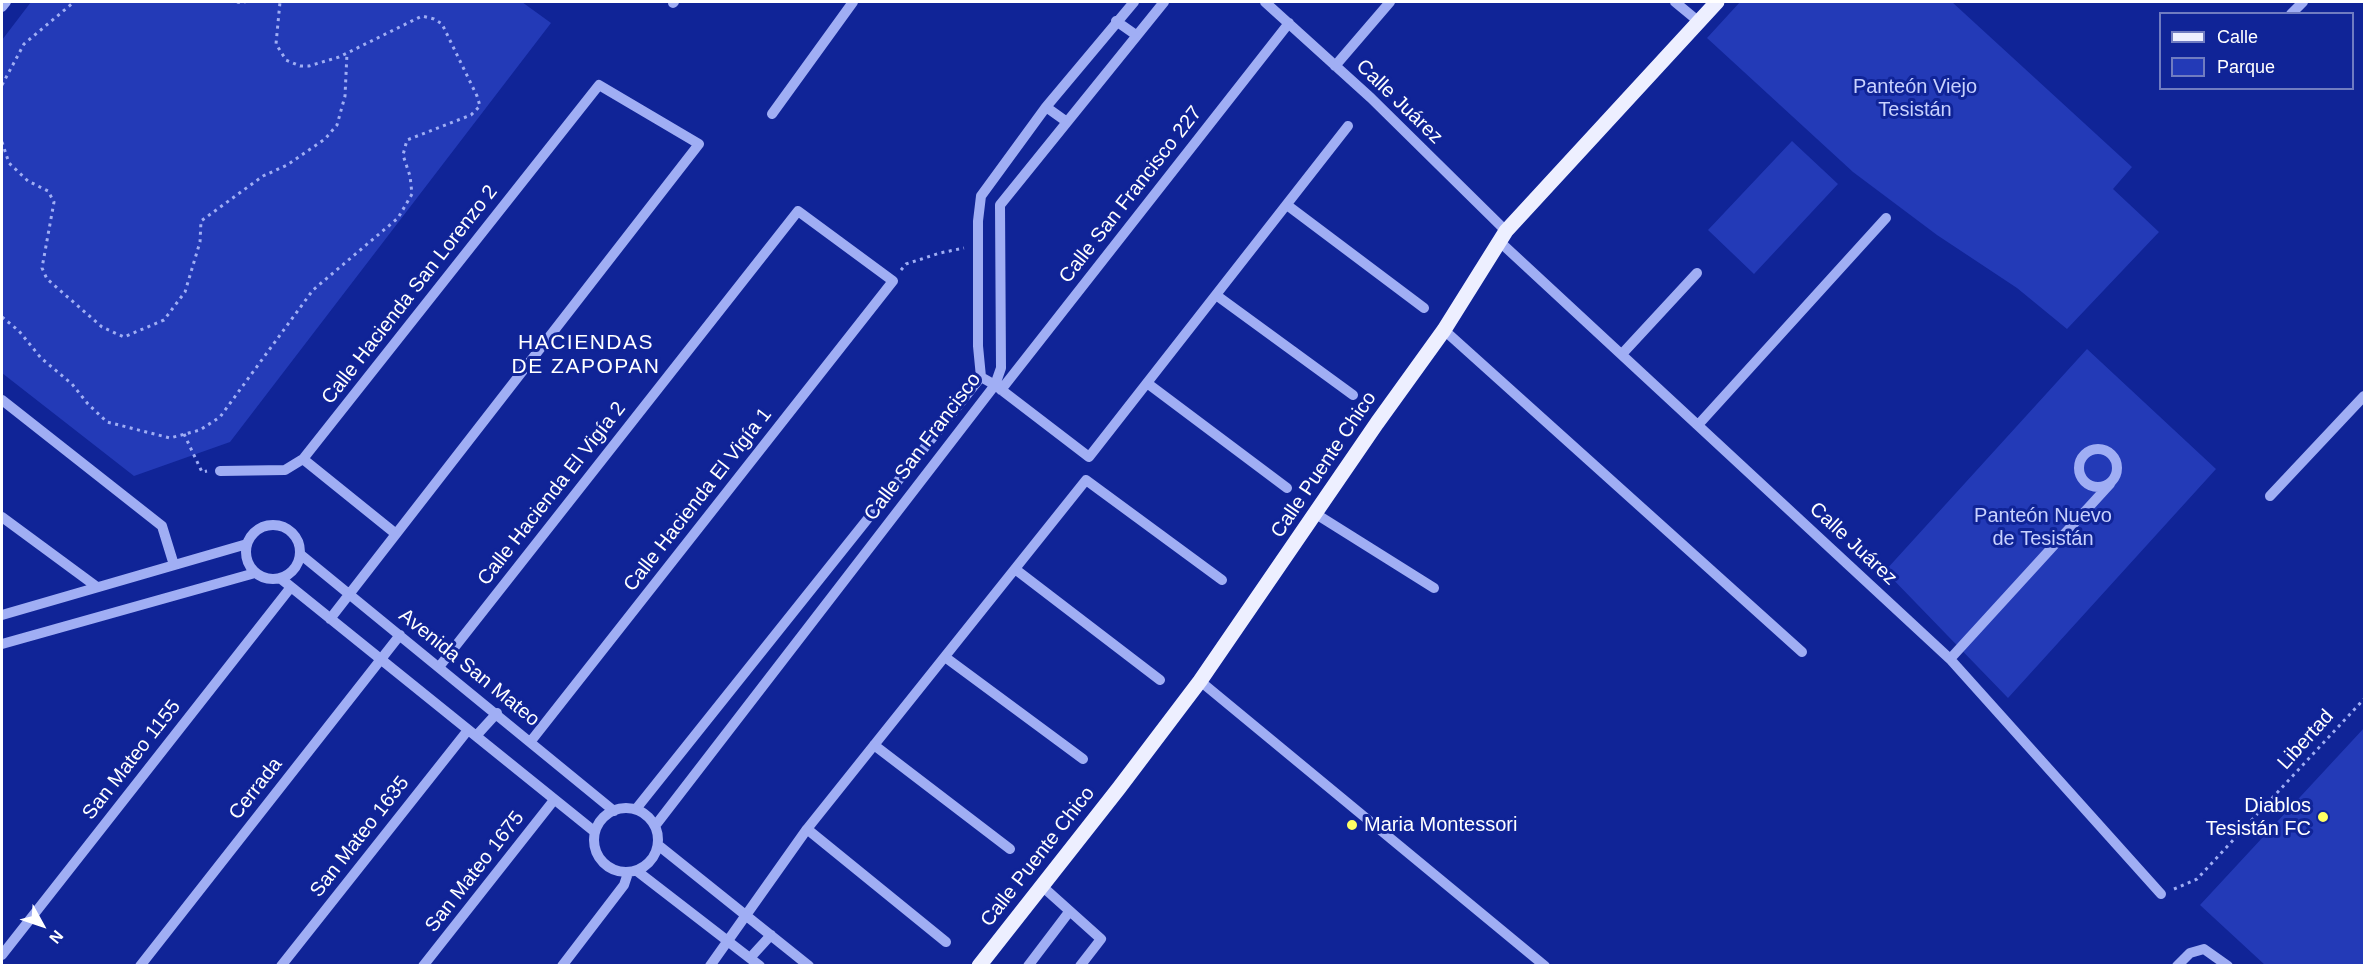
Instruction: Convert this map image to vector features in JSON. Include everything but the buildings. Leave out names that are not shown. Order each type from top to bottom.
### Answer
[{"type":"main road","name":"Calle Puente Chico","points":[[979,966],[1200,681],[1377,423],[1444,330],[1503,236],[1717,2]]},
{"type":"street","points":[[2,7],[6,2]]},
{"type":"street","points":[[772,114],[853,2]]},
{"type":"street","name":"Calle San Francisco","points":[[636,809],[981,376],[978,207],[981,196],[1046,107],[1134,2]]},
{"type":"street","points":[[978,207],[1000,205],[1164,2]]},
{"type":"street","name":"Calle Juárez","points":[[1265,2],[1335,66],[1622,354],[1950,659],[2161,894]]},
{"type":"street","points":[[1335,66],[1390,2]]},
{"type":"street","points":[[1675,2],[1698,21]]},
{"type":"street","points":[[1116,21],[1136,35]]},
{"type":"street","name":"Calle San Francisco 227","points":[[998,387],[1288,23]]},
{"type":"street","name":"Calle Hacienda San Lorenzo 2","points":[[220,471],[285,470],[303,459],[598,85],[699,144],[396,534]]},
{"type":"street","points":[[1046,107],[1067,122]]},
{"type":"street","points":[[981,376],[1089,457],[1348,126]]},
{"type":"street","name":"Calle San Francisco","points":[[655,826],[998,387],[1001,368],[1000,205]]},
{"type":"street","points":[[1287,205],[1424,308]]},
{"type":"street","name":"Calle Hacienda El Vigía 2","points":[[439,667],[798,211],[893,281]]},
{"type":"street","points":[[1698,425],[1886,218]]},
{"type":"street","points":[[1622,354],[1697,273]]},
{"type":"street","name":"Calle Hacienda El Vigía 1","points":[[531,741],[893,281]]},
{"type":"street","points":[[1216,295],[1353,395]]},
{"type":"street","points":[[1444,330],[1802,652]]},
{"type":"street","points":[[1147,383],[1287,488]]},
{"type":"street","points":[[2270,496],[2364,396]]},
{"type":"street","points":[[2,400],[162,526],[174,565]]},
{"type":"street","points":[[303,459],[396,534],[330,619]]},
{"type":"street","points":[[710,966],[807,830],[1086,480],[1222,580]]},
{"type":"street","points":[[1950,659],[2110,483]]},
{"type":"street","points":[[1316,514],[1434,588]]},
{"type":"street","points":[[2,517],[97,587]]},
{"type":"street","name":"Avenida San Mateo","points":[[2,615],[247,544],[259,528],[278,525],[287,529],[294,536],[299,544],[300,554],[614,810]]},
{"type":"street","points":[[247,544],[245,554],[248,565],[255,573],[262,578],[280,579],[291,587],[595,832]]},
{"type":"street","points":[[280,579],[294,569],[300,554]]},
{"type":"street","points":[[1015,569],[1160,680]]},
{"type":"street","points":[[2,644],[255,573]]},
{"type":"street","name":"San Mateo 1155","points":[[2,955],[291,587]]},
{"type":"street","name":"Cerrada","points":[[140,966],[400,636]]},
{"type":"street","points":[[945,657],[1083,759]]},
{"type":"street","points":[[1200,681],[1545,966]]},
{"type":"street","name":"San Mateo 1635","points":[[281,966],[472,733],[496,713]]},
{"type":"street","points":[[874,745],[1010,849]]},
{"type":"street","name":"San Mateo 1675","points":[[423,966],[554,800]]},
{"type":"street","points":[[562,966],[633,872],[651,861],[658,845],[655,826],[647,816],[636,809],[625,808],[614,810],[602,819],[595,832],[594,844],[598,856],[616,871],[633,872],[760,966]]},
{"type":"street","points":[[807,830],[946,942]]},
{"type":"street","points":[[658,845],[809,966]]},
{"type":"street","points":[[1042,887],[1101,939],[1080,966]]},
{"type":"street","points":[[1028,966],[1069,912]]},
{"type":"street","points":[[750,958],[771,934]]},
{"type":"street","points":[[2177,966],[2190,953],[2204,949],[2228,966]]},
{"type":"path","points":[[2,85],[24,44],[74,2]]},
{"type":"path","points":[[237,2],[245,2]]},
{"type":"path","points":[[2,316],[19,331],[41,358],[72,384],[107,422],[170,438],[200,430],[220,417],[313,290],[398,218],[412,194],[410,176],[403,155],[408,140],[471,115],[480,106],[442,24],[422,16],[347,53],[309,66],[300,66],[285,60],[276,44],[280,2]]},
{"type":"path","points":[[2,142],[9,163],[28,181],[48,191],[54,202],[42,268],[46,279],[102,327],[123,338],[164,320],[185,292],[200,242],[201,221],[263,176],[287,165],[325,139],[337,125],[345,96],[347,53]]},
{"type":"path","points":[[893,281],[906,264],[940,253],[978,245]]},
{"type":"path","points":[[184,434],[202,472],[220,471]]},
{"type":"path","name":"Libertad","points":[[2161,894],[2197,879],[2364,699]]},
{"type":"green space","points":[[31,2],[522,2],[551,23],[230,442],[134,476],[2,373],[2,40]]},
{"type":"green space","name":"Panteón Viejo Tesistán","points":[[1740,2],[1952,2],[2132,167],[2113,189],[2159,232],[2067,329],[2017,288],[1937,235],[1853,172],[1707,38]]},
{"type":"green space","points":[[1792,141],[1838,184],[1754,274],[1708,230]]},
{"type":"green space","name":"Panteón Nuevo de Tesistán","points":[[2087,349],[2216,469],[2008,698],[1885,571]]},
{"type":"green space","name":"Diablos Tesistán FC","points":[[2364,728],[2364,965],[2265,965],[2200,905]]},
{"type":"place","name":"Diablos Tesistán FC","points":[[2323,817]]},
{"type":"place","name":"Maria Montessori","points":[[1352,825]]},
{"type":"district","name":"HACIENDAS DE ZAPOPAN","points":[[586,355]]}]
